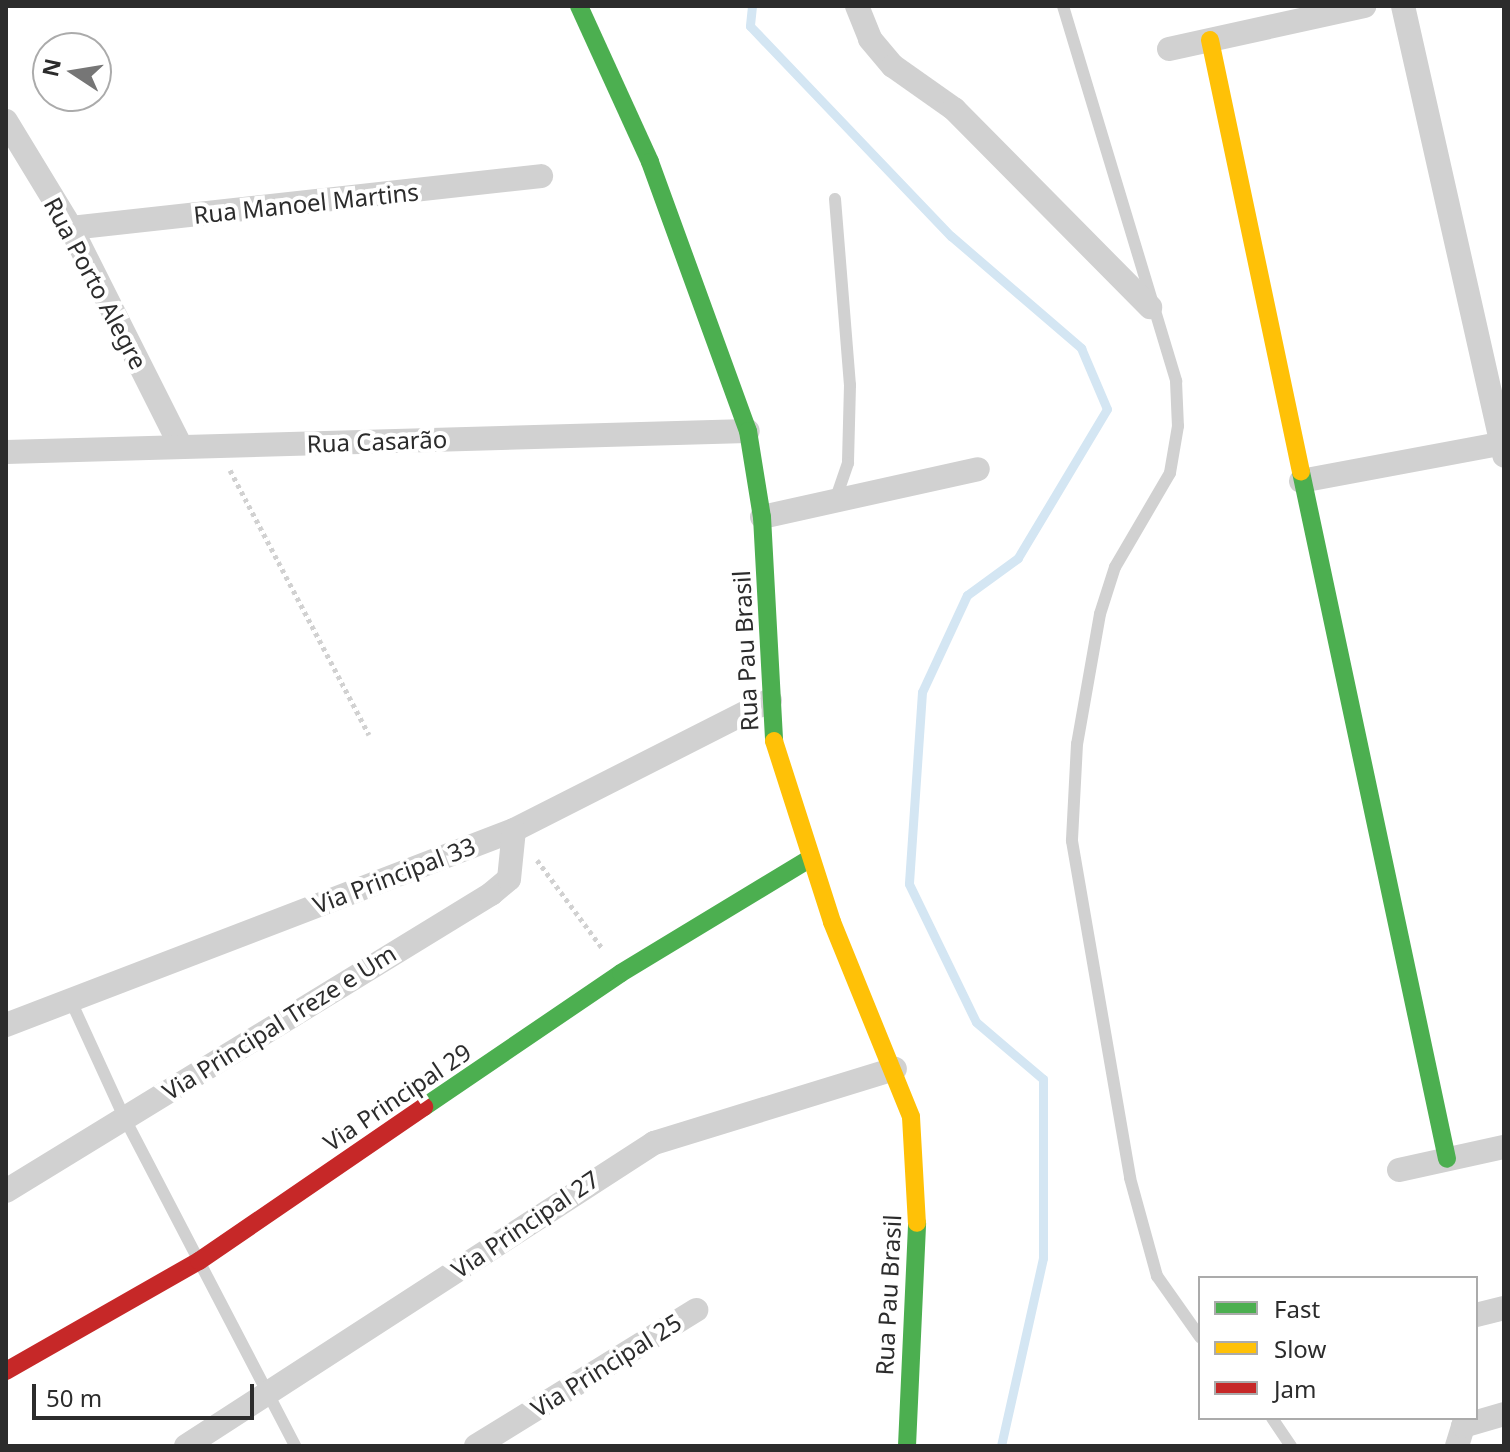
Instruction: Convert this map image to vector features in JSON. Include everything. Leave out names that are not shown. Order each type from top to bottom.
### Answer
[{"type":"street","name":"Rua Pau Brasil","points":[[579,6],[650,162],[748,431],[762,517],[770,700],[784,782],[911,1117],[918,1208],[907,1446]]},
{"type":"street","points":[[857,6],[870,39],[893,66],[954,109],[1150,307]]},
{"type":"street","points":[[1169,49],[1364,6]]},
{"type":"street","points":[[1301,481],[1503,448],[1403,6]]},
{"type":"street","points":[[1210,40],[1447,1159]]},
{"type":"street","name":"Rua Porto Alegre","points":[[6,121],[71,228],[181,447]]},
{"type":"street","name":"Rua Manoel Martins","points":[[71,228],[541,176]]},
{"type":"street","name":"Rua Casarão","points":[[6,452],[748,431]]},
{"type":"street","points":[[762,517],[836,498],[978,469]]},
{"type":"street","name":"Via Principal 33","points":[[6,1025],[514,830],[770,700]]},
{"type":"street","name":"Via Principal Treze e Um","points":[[6,1191],[491,894],[509,879],[514,830]]},
{"type":"street","name":"Via Principal 29","points":[[6,1371],[199,1261],[621,973],[811,858]]},
{"type":"street","name":"Via Principal 27","points":[[186,1446],[270,1395],[654,1143],[895,1069]]},
{"type":"street","points":[[1399,1170],[1504,1147]]},
{"type":"street","points":[[1478,1314],[1504,1308]]},
{"type":"street","name":"Via Principal 25","points":[[476,1446],[696,1310]]},
{"type":"street","points":[[1457,1446],[1463,1426],[1504,1414]]},
{"type":"lane","points":[[1063,6],[1150,307],[1176,381],[1175,448],[1170,473],[1115,567],[1100,614],[1077,744],[1072,841],[1130,1178],[1157,1276],[1198,1334]]},
{"type":"lane","points":[[835,199],[850,385],[848,463],[836,498]]},
{"type":"lane","points":[[70,999],[124,1117],[295,1446]]},
{"type":"lane","points":[[1273,1420],[1291,1446]]},
{"type":"path","points":[[217,446],[369,735]]},
{"type":"path","points":[[514,830],[621,973]]},
{"type":"waterway","points":[[752,6],[750,26],[951,236],[1081,348],[1107,409],[1018,558],[967,595],[922,692],[909,884],[976,1022],[1043,1079],[1043,1258],[1001,1446]]},
{"type":"traffic: fast","points":[[579,6],[650,162],[748,431],[762,517],[774,741]]},
{"type":"traffic: fast","points":[[1301,472],[1447,1159]]},
{"type":"traffic: fast","points":[[424,1107],[621,973],[811,858]]},
{"type":"traffic: fast","points":[[907,1446],[917,1223]]},
{"type":"traffic: slow","points":[[1210,40],[1301,472]]},
{"type":"traffic: slow","points":[[774,741],[832,922],[911,1117],[917,1223]]},
{"type":"traffic: jam","points":[[6,1371],[199,1261],[424,1107]]}]
